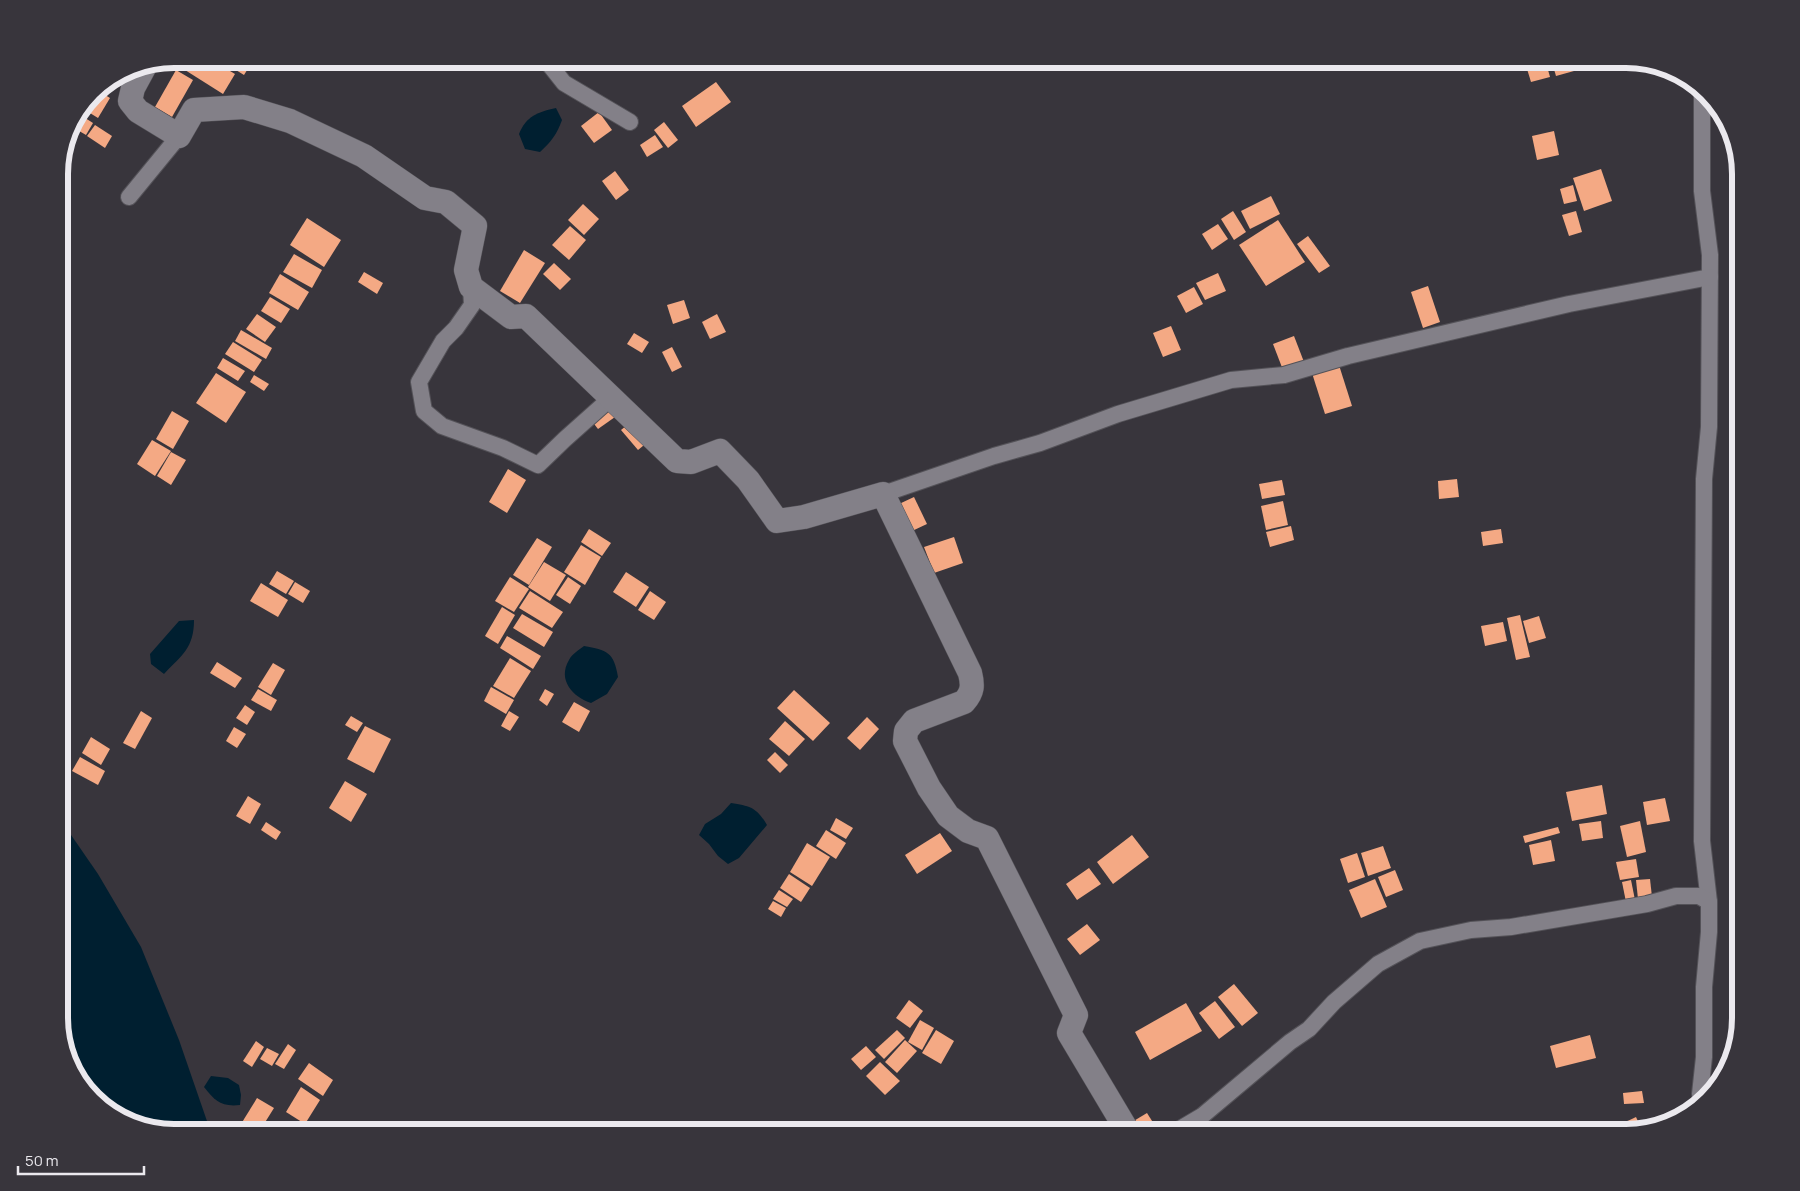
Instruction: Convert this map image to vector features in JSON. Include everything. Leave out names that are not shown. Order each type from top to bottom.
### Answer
[{"type":"main road","points":[[141,72],[133,88],[130,101],[138,112],[179,136],[194,110],[244,107],[290,121],[364,156],[425,198],[446,202],[474,226],[466,270],[471,287],[510,317],[526,316],[678,461],[691,462],[720,451],[748,480],[777,521],[804,516],[883,494],[970,673],[973,685],[970,696],[964,702],[914,722],[906,731],[906,741],[929,788],[948,816],[968,831],[987,838],[1076,1015],[1069,1033],[1123,1124]]},
{"type":"street","points":[[552,68],[564,83],[630,122]]},
{"type":"street","points":[[1702,99],[1702,191],[1710,255],[1709,427],[1704,479],[1702,832],[1709,902],[1709,932],[1704,987],[1703,1091]]},
{"type":"street","points":[[129,197],[179,136]]},
{"type":"street","points":[[883,494],[994,456],[1040,443],[1118,414],[1231,380],[1284,375],[1348,356],[1569,304],[1710,277]]},
{"type":"street","points":[[471,287],[472,305],[456,328],[443,342],[419,382],[424,411],[442,426],[503,448],[538,465],[565,438],[611,398]]},
{"type":"street","points":[[1188,1124],[1202,1116],[1290,1042],[1309,1029],[1334,1002],[1378,964],[1420,941],[1471,930],[1511,927],[1639,905],[1676,896],[1699,896],[1709,902]]},
{"type":"water","points":[[556,108],[562,120],[550,141],[540,152],[525,149],[519,134],[525,123],[538,113]]},
{"type":"water","points":[[194,620],[192,638],[186,650],[164,674],[151,664],[150,654],[179,621]]},
{"type":"water","points":[[584,646],[604,651],[612,657],[618,677],[607,694],[591,703],[578,697],[573,692],[566,681],[565,674],[570,658]]},
{"type":"water","points":[[731,803],[753,809],[767,825],[739,858],[728,864],[699,835],[705,824],[721,814]]},
{"type":"water","points":[[68,831],[98,874],[141,947],[179,1040],[208,1124],[159,1123],[133,1115],[114,1106],[103,1097],[82,1071],[71,1045],[68,1032]]},
{"type":"water","points":[[211,1076],[228,1078],[239,1085],[240,1105],[223,1104],[212,1096],[204,1087]]},
{"type":"building","points":[[186,68],[225,68],[235,74],[223,94],[185,70]]},
{"type":"building","points":[[233,68],[248,68],[244,75]]},
{"type":"building","points":[[1527,68],[1548,68],[1550,77],[1531,82]]},
{"type":"building","points":[[1554,68],[1573,68],[1574,71],[1556,76]]},
{"type":"building","points":[[1591,68],[1603,68],[1592,71]]},
{"type":"building","points":[[176,70],[193,80],[172,117],[155,107]]},
{"type":"building","points":[[716,82],[731,102],[696,127],[682,106]]},
{"type":"building","points":[[116,84],[111,92],[108,90]]},
{"type":"building","points":[[103,94],[110,98],[98,118],[87,111]]},
{"type":"building","points":[[599,112],[612,130],[594,143],[581,126]]},
{"type":"building","points":[[84,117],[93,123],[86,135],[77,130]]},
{"type":"building","points":[[664,122],[678,140],[668,148],[654,130]]},
{"type":"building","points":[[95,125],[112,136],[105,148],[87,136]]},
{"type":"building","points":[[1554,131],[1559,155],[1537,160],[1532,136]]},
{"type":"building","points":[[655,135],[663,147],[647,157],[640,145]]},
{"type":"building","points":[[1601,169],[1612,201],[1584,211],[1573,178]]},
{"type":"building","points":[[615,171],[629,190],[616,200],[602,181]]},
{"type":"building","points":[[1573,185],[1577,201],[1564,204],[1560,189]]},
{"type":"building","points":[[1271,196],[1280,214],[1250,229],[1241,211]]},
{"type":"building","points":[[583,204],[599,219],[584,235],[568,220]]},
{"type":"building","points":[[1233,211],[1246,232],[1234,240],[1221,219]]},
{"type":"building","points":[[1576,211],[1582,232],[1569,236],[1562,215]]},
{"type":"building","points":[[307,218],[341,240],[324,267],[290,245]]},
{"type":"building","points":[[1278,220],[1305,262],[1266,286],[1239,245]]},
{"type":"building","points":[[1218,224],[1228,239],[1212,250],[1202,234]]},
{"type":"building","points":[[570,226],[586,240],[569,260],[552,245]]},
{"type":"building","points":[[1308,236],[1330,266],[1319,273],[1297,244]]},
{"type":"building","points":[[524,250],[545,263],[520,303],[500,291]]},
{"type":"building","points":[[294,254],[322,270],[312,288],[283,272]]},
{"type":"building","points":[[554,263],[571,279],[560,290],[543,274]]},
{"type":"building","points":[[364,272],[383,283],[377,294],[358,282]]},
{"type":"building","points":[[1218,273],[1226,291],[1205,300],[1196,283]]},
{"type":"building","points":[[280,274],[309,292],[298,310],[269,293]]},
{"type":"building","points":[[1428,286],[1440,322],[1423,328],[1411,292]]},
{"type":"building","points":[[1194,287],[1203,304],[1186,313],[1177,296]]},
{"type":"building","points":[[270,297],[290,309],[281,323],[261,311]]},
{"type":"building","points":[[684,300],[690,318],[673,324],[667,305]]},
{"type":"building","points":[[257,314],[276,327],[265,342],[246,329]]},
{"type":"building","points":[[717,314],[726,332],[710,339],[702,322]]},
{"type":"building","points":[[1171,326],[1181,350],[1163,357],[1153,333]]},
{"type":"building","points":[[241,330],[272,348],[266,359],[235,341]]},
{"type":"building","points":[[634,333],[649,342],[642,353],[627,344]]},
{"type":"building","points":[[1294,336],[1304,362],[1283,370],[1273,344]]},
{"type":"building","points":[[233,342],[262,360],[254,372],[225,354]]},
{"type":"building","points":[[672,347],[682,367],[672,372],[662,352]]},
{"type":"building","points":[[223,358],[245,371],[238,381],[217,368]]},
{"type":"building","points":[[1338,362],[1352,406],[1325,414],[1311,370]]},
{"type":"building","points":[[216,373],[246,392],[226,423],[196,403]]},
{"type":"building","points":[[254,375],[269,384],[264,391],[250,382]]},
{"type":"building","points":[[608,408],[615,417],[598,429],[591,420]]},
{"type":"building","points":[[172,411],[189,421],[173,449],[156,439]]},
{"type":"building","points":[[632,421],[649,441],[638,450],[621,430]]},
{"type":"building","points":[[152,440],[171,451],[155,476],[137,464]]},
{"type":"building","points":[[171,452],[186,460],[171,485],[157,476]]},
{"type":"building","points":[[508,469],[526,480],[507,513],[489,502]]},
{"type":"building","points":[[1457,479],[1459,497],[1439,499],[1438,481]]},
{"type":"building","points":[[1282,480],[1285,495],[1262,499],[1259,484]]},
{"type":"building","points":[[914,497],[927,524],[912,531],[899,504]]},
{"type":"building","points":[[1283,501],[1288,525],[1266,530],[1261,506]]},
{"type":"building","points":[[1291,526],[1294,540],[1270,547],[1266,532]]},
{"type":"building","points":[[589,529],[611,543],[602,556],[581,542]]},
{"type":"building","points":[[1501,529],[1503,543],[1483,546],[1481,532]]},
{"type":"building","points":[[954,537],[963,563],[934,573],[924,547]]},
{"type":"building","points":[[537,538],[552,547],[529,585],[513,575]]},
{"type":"building","points":[[581,545],[601,557],[585,585],[564,572]]},
{"type":"building","points":[[544,562],[566,575],[550,601],[528,587]]},
{"type":"building","points":[[277,571],[294,581],[286,594],[269,584]]},
{"type":"building","points":[[626,572],[649,587],[636,607],[613,592]]},
{"type":"building","points":[[510,577],[529,589],[514,612],[495,601]]},
{"type":"building","points":[[568,577],[581,586],[570,604],[556,595]]},
{"type":"building","points":[[295,582],[310,591],[303,603],[288,594]]},
{"type":"building","points":[[261,583],[288,600],[278,617],[250,601]]},
{"type":"building","points":[[530,591],[563,612],[552,628],[519,608]]},
{"type":"building","points":[[650,591],[666,602],[654,620],[638,610]]},
{"type":"building","points":[[502,607],[515,615],[498,644],[485,636]]},
{"type":"building","points":[[522,614],[553,632],[544,647],[513,628]]},
{"type":"building","points":[[1520,615],[1530,657],[1516,660],[1507,618]]},
{"type":"building","points":[[1539,616],[1546,638],[1529,643],[1523,621]]},
{"type":"building","points":[[1503,622],[1507,641],[1485,646],[1481,626]]},
{"type":"building","points":[[507,636],[541,656],[533,669],[500,648]]},
{"type":"building","points":[[510,658],[531,671],[514,698],[493,686]]},
{"type":"building","points":[[217,662],[242,678],[235,688],[210,673]]},
{"type":"building","points":[[273,663],[285,670],[271,695],[258,687]]},
{"type":"building","points":[[491,687],[514,700],[506,714],[484,701]]},
{"type":"building","points":[[258,689],[277,700],[271,711],[251,700]]},
{"type":"building","points":[[545,689],[554,694],[547,706],[539,700]]},
{"type":"building","points":[[794,690],[830,723],[813,741],[777,708]]},
{"type":"building","points":[[574,702],[590,711],[579,732],[562,722]]},
{"type":"building","points":[[245,705],[255,712],[247,725],[236,718]]},
{"type":"building","points":[[141,711],[152,718],[135,749],[123,743]]},
{"type":"building","points":[[509,711],[519,717],[510,731],[501,726]]},
{"type":"building","points":[[351,716],[363,723],[357,732],[345,725]]},
{"type":"building","points":[[867,717],[879,729],[860,750],[847,738]]},
{"type":"building","points":[[785,721],[805,739],[789,756],[769,739]]},
{"type":"building","points":[[365,726],[391,739],[374,773],[347,759]]},
{"type":"building","points":[[234,727],[246,734],[237,748],[226,741]]},
{"type":"building","points":[[91,737],[110,749],[101,765],[82,753]]},
{"type":"building","points":[[775,752],[788,765],[780,773],[767,760]]},
{"type":"building","points":[[80,757],[105,771],[98,785],[72,771]]},
{"type":"building","points":[[345,781],[367,794],[351,822],[329,808]]},
{"type":"building","points":[[1602,785],[1607,814],[1572,821],[1566,792]]},
{"type":"building","points":[[248,796],[261,804],[250,824],[236,816]]},
{"type":"building","points":[[1665,798],[1670,821],[1647,825],[1643,802]]},
{"type":"building","points":[[836,818],[853,828],[846,839],[830,830]]},
{"type":"building","points":[[1601,821],[1603,838],[1582,841],[1579,824]]},
{"type":"building","points":[[1640,821],[1646,852],[1627,857],[1620,826]]},
{"type":"building","points":[[266,822],[281,832],[276,840],[261,830]]},
{"type":"building","points":[[1558,827],[1560,833],[1525,843],[1523,836]]},
{"type":"building","points":[[826,830],[846,843],[836,859],[816,846]]},
{"type":"building","points":[[940,833],[952,851],[917,874],[905,855]]},
{"type":"building","points":[[1132,835],[1149,857],[1113,884],[1097,862]]},
{"type":"building","points":[[1551,840],[1555,861],[1533,865],[1529,845]]},
{"type":"building","points":[[807,843],[830,857],[812,886],[790,872]]},
{"type":"building","points":[[1383,846],[1391,868],[1368,876],[1361,853]]},
{"type":"building","points":[[1357,853],[1365,877],[1348,883],[1340,859]]},
{"type":"building","points":[[1636,859],[1639,877],[1620,880],[1616,862]]},
{"type":"building","points":[[1089,868],[1101,884],[1077,900],[1066,884]]},
{"type":"building","points":[[1395,870],[1403,890],[1386,897],[1378,877]]},
{"type":"building","points":[[789,874],[810,888],[801,902],[780,888]]},
{"type":"building","points":[[1375,879],[1387,907],[1361,918],[1349,890]]},
{"type":"building","points":[[1650,879],[1652,897],[1638,899],[1636,880]]},
{"type":"building","points":[[1631,880],[1635,900],[1626,902],[1622,882]]},
{"type":"building","points":[[779,890],[793,899],[787,907],[773,899]]},
{"type":"building","points":[[773,901],[786,908],[781,917],[768,909]]},
{"type":"building","points":[[1087,924],[1100,940],[1080,955],[1067,939]]},
{"type":"building","points":[[1234,984],[1258,1013],[1242,1026],[1218,997]]},
{"type":"building","points":[[909,1000],[923,1011],[910,1028],[896,1018]]},
{"type":"building","points":[[1215,1001],[1235,1027],[1219,1039],[1199,1013]]},
{"type":"building","points":[[1186,1003],[1202,1031],[1150,1060],[1135,1032]]},
{"type":"building","points":[[920,1020],[934,1028],[922,1050],[908,1042]]},
{"type":"building","points":[[897,1030],[905,1038],[884,1059],[875,1050]]},
{"type":"building","points":[[936,1030],[954,1041],[941,1064],[922,1053]]},
{"type":"building","points":[[1590,1035],[1596,1058],[1556,1068],[1550,1046]]},
{"type":"building","points":[[905,1040],[917,1051],[897,1073],[885,1062]]},
{"type":"building","points":[[256,1041],[264,1047],[252,1067],[243,1061]]},
{"type":"building","points":[[288,1044],[296,1050],[284,1069],[275,1064]]},
{"type":"building","points":[[866,1046],[876,1057],[861,1070],[851,1059]]},
{"type":"building","points":[[267,1048],[279,1054],[272,1066],[260,1059]]},
{"type":"building","points":[[880,1062],[900,1081],[885,1095],[866,1076]]},
{"type":"building","points":[[309,1063],[333,1080],[323,1096],[298,1079]]},
{"type":"building","points":[[301,1087],[320,1100],[305,1124],[286,1112]]},
{"type":"building","points":[[1642,1091],[1644,1103],[1624,1104],[1623,1093]]},
{"type":"building","points":[[257,1098],[274,1108],[264,1124],[241,1124]]},
{"type":"building","points":[[1147,1113],[1154,1124],[1133,1124],[1132,1122]]},
{"type":"building","points":[[1636,1117],[1639,1123],[1627,1124],[1621,1124]]}]
